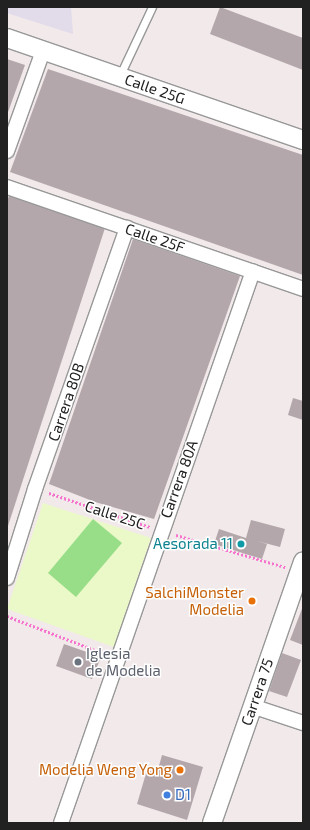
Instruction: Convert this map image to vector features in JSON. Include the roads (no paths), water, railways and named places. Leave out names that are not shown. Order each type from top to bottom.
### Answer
[{"type":"street","name":"Calle 25G","points":[[7,38],[303,140]]},
{"type":"street","points":[[7,151],[43,51]]},
{"type":"street","name":"Calle 25F","points":[[7,187],[303,289]]},
{"type":"street","name":"Carrera 80B","points":[[7,578],[35,489],[127,228]]},
{"type":"street","name":"Carrera 80A","points":[[60,823],[118,659],[160,531],[253,271]]},
{"type":"street","name":"Carrera 75","points":[[212,823],[298,568]]},
{"type":"street","points":[[252,706],[303,723]]},
{"type":"lane","points":[[119,77],[152,7]]},
{"type":"place","name":"Aesorada 11","points":[[241,544]]},
{"type":"place","name":"SalchiMonster Modelia","points":[[252,601]]},
{"type":"place","name":"Iglesia de Modelia","points":[[78,662]]},
{"type":"place","name":"Modelia Weng Yong","points":[[180,770]]},
{"type":"place","name":"D1","points":[[167,795]]}]
